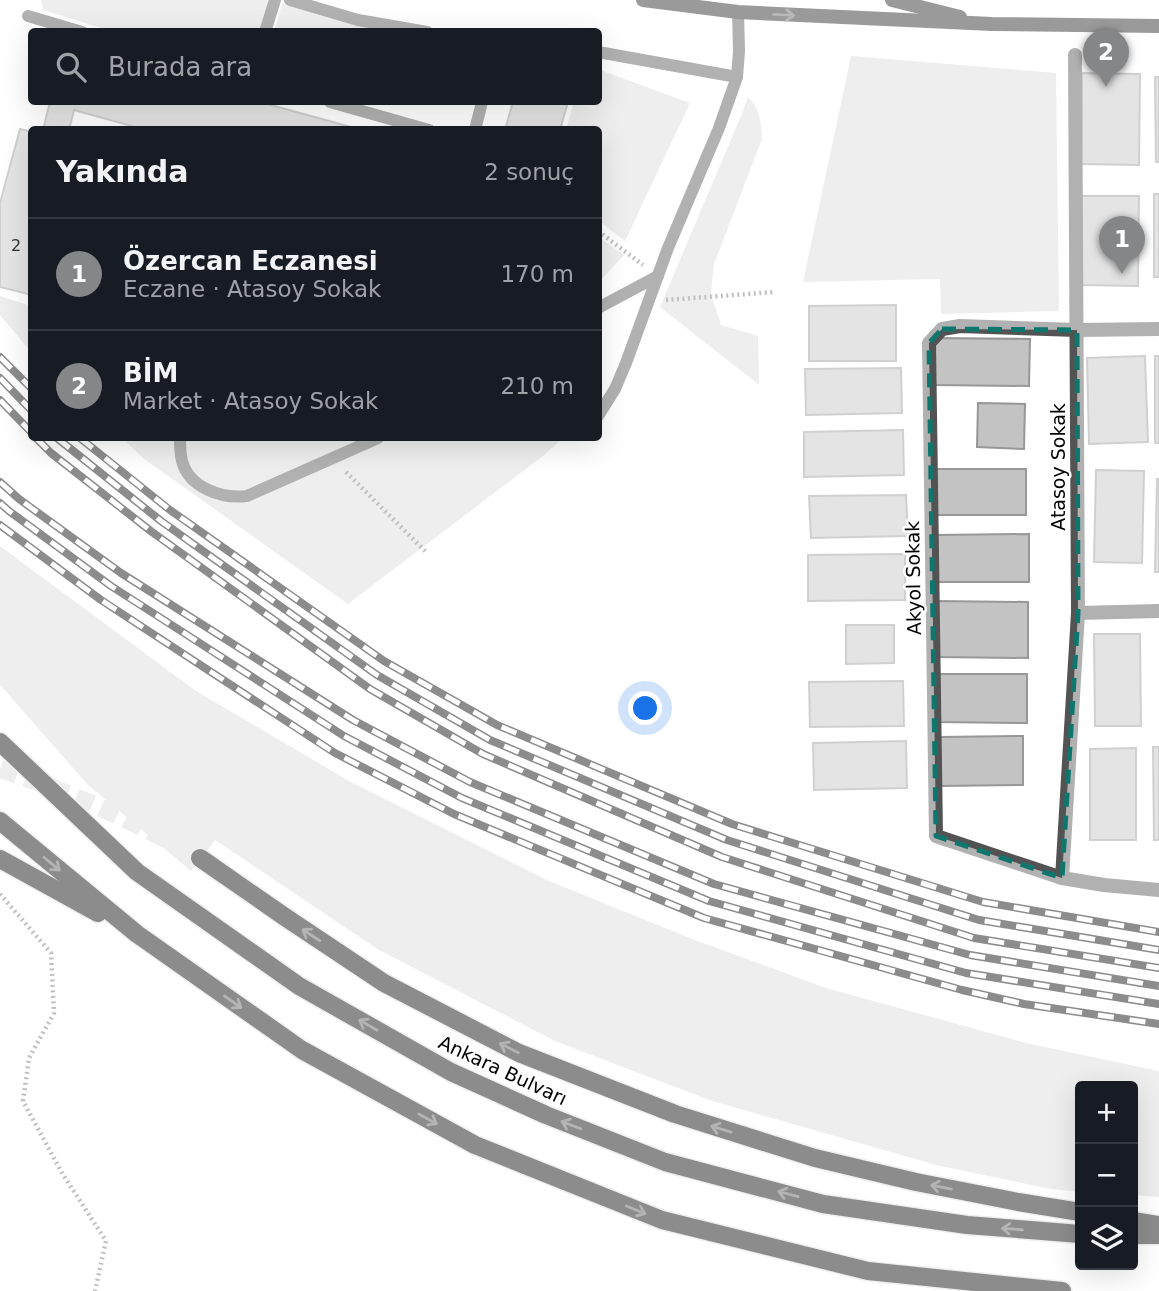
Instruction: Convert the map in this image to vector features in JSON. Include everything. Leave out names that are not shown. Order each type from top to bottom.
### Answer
[{"type":"main road","points":[[643,0],[738,12],[992,24],[1159,26]]},
{"type":"main road","points":[[892,0],[992,24]]},
{"type":"main road","name":"Ankara Bulvarı","points":[[0,742],[137,872],[299,986],[463,1077],[546,1115],[665,1162],[823,1204],[967,1225],[1075,1234]]},
{"type":"main road","points":[[0,821],[137,934],[302,1050],[475,1145],[662,1220],[868,1271],[1062,1291]]},
{"type":"main road","points":[[200,858],[384,983],[532,1058],[675,1114],[814,1158],[929,1185],[1075,1211]]},
{"type":"main road","points":[[0,859],[137,934]]},
{"type":"main road","points":[[1138,1222],[1159,1226]]},
{"type":"main road","points":[[1138,1235],[1159,1235]]},
{"type":"street","name":"Atasoy Sokak","points":[[1062,878],[1077,613],[1075,55]]},
{"type":"street","name":"Akyol Sokak","points":[[1062,878],[936,836],[929,343],[942,329],[960,326],[1077,330]]},
{"type":"street","points":[[1077,330],[1159,329]]},
{"type":"street","points":[[1077,613],[1159,611]]},
{"type":"street","points":[[1062,878],[1159,890]]},
{"type":"lane","points":[[266,28],[275,0]]},
{"type":"lane","points":[[290,0],[358,20],[404,28]]},
{"type":"lane","points":[[602,410],[626,363],[657,276],[719,128],[737,77],[738,12]]},
{"type":"lane","points":[[28,16],[68,28]]},
{"type":"lane","points":[[602,53],[737,77]]},
{"type":"lane","points":[[341,105],[415,126]]},
{"type":"lane","points":[[476,126],[481,105]]},
{"type":"lane","points":[[602,306],[657,276]]},
{"type":"lane","points":[[180,441],[182,461],[188,475],[212,492],[234,498],[247,496],[371,441]]},
{"type":"path","points":[[602,234],[657,276]]},
{"type":"path","points":[[648,302],[774,292]]},
{"type":"path","points":[[332,458],[426,553]]},
{"type":"path","points":[[0,894],[51,953],[54,1013],[29,1058],[23,1101],[62,1173],[106,1241],[95,1291]]},
{"type":"highlighted area","points":[[942,329],[1077,330],[1078,613],[1062,878],[936,836],[929,343]]},
{"type":"shaded area","points":[[41,0],[270,1],[262,28],[101,28],[43,10]]},
{"type":"shaded area","points":[[282,3],[373,28],[275,28]]},
{"type":"shaded area","points":[[851,56],[1056,73],[1059,311],[941,314],[940,279],[803,282]]},
{"type":"shaded area","points":[[602,71],[690,103],[625,241],[602,223],[602,126],[567,126],[573,105],[602,105]]},
{"type":"shaded area","points":[[748,97],[759,116],[762,139],[714,264],[711,294],[721,325],[758,336],[759,385],[660,307]]},
{"type":"shaded area","points":[[602,239],[624,255],[602,279]]},
{"type":"shaded area","points":[[0,296],[28,305],[28,348],[0,315]]},
{"type":"shaded area","points":[[125,441],[560,441],[348,604],[144,459]]},
{"type":"shaded area","points":[[0,546],[196,691],[349,781],[549,881],[695,940],[826,988],[1026,1043],[1159,1071],[1159,1197],[1138,1195],[1138,1081],[1075,1081],[1075,1192],[1050,1189],[936,1165],[712,1101],[555,1041],[379,950],[215,840],[191,871],[88,785],[0,685]]},
{"type":"building","points":[[1082,73],[1140,74],[1139,165],[1081,164]]},
{"type":"building","points":[[1155,77],[1159,77],[1159,162],[1156,162]]},
{"type":"building","points":[[49,105],[271,105],[347,126],[132,126],[74,110],[70,126],[44,126]]},
{"type":"building","points":[[512,105],[567,105],[561,126],[506,126]]},
{"type":"building","points":[[20,129],[28,131],[28,294],[0,287],[0,203]]},
{"type":"building","points":[[1154,194],[1159,194],[1159,277],[1154,277]]},
{"type":"building","points":[[1081,196],[1139,196],[1138,286],[1080,285]]},
{"type":"building","points":[[896,305],[896,361],[809,361],[809,306]]},
{"type":"building","points":[[934,338],[1030,339],[1029,386],[934,385]]},
{"type":"building","points":[[1145,356],[1148,442],[1089,444],[1087,358]]},
{"type":"building","points":[[1155,356],[1159,356],[1159,443],[1155,443]]},
{"type":"building","points":[[901,368],[902,413],[806,415],[805,369]]},
{"type":"building","points":[[978,403],[1025,404],[1024,449],[977,447]]},
{"type":"building","points":[[903,430],[904,475],[804,477],[804,432]]},
{"type":"building","points":[[933,469],[1026,469],[1026,515],[934,515]]},
{"type":"building","points":[[1096,470],[1144,471],[1142,563],[1094,562]]},
{"type":"building","points":[[1157,479],[1159,572],[1155,572]]},
{"type":"building","points":[[906,495],[908,536],[811,538],[809,496]]},
{"type":"building","points":[[1029,534],[1029,582],[936,582],[936,535]]},
{"type":"building","points":[[905,554],[905,600],[808,601],[808,555]]},
{"type":"building","points":[[936,601],[1028,602],[1028,658],[936,657]]},
{"type":"building","points":[[846,625],[894,625],[894,663],[846,664]]},
{"type":"building","points":[[1094,634],[1140,634],[1141,726],[1095,726]]},
{"type":"building","points":[[937,674],[1027,674],[1027,723],[937,722]]},
{"type":"building","points":[[903,681],[904,726],[810,727],[809,682]]},
{"type":"building","points":[[1023,736],[1023,785],[941,786],[940,737]]},
{"type":"building","points":[[906,741],[907,788],[814,790],[813,743]]},
{"type":"building","points":[[1153,747],[1159,747],[1159,840],[1154,840]]},
{"type":"building","points":[[1136,748],[1136,840],[1090,840],[1090,749]]},
{"type":"tunnel","points":[[0,769],[103,809],[200,858]]},
{"type":"railway","points":[[0,357],[28,385]]},
{"type":"railway","points":[[0,378],[28,407]]},
{"type":"railway","points":[[0,400],[28,429]]},
{"type":"railway","points":[[39,441],[152,532],[370,689],[483,754],[722,857],[974,938],[1159,968]]},
{"type":"railway","points":[[61,441],[161,521],[377,675],[490,740],[727,840],[979,920],[1159,950]]},
{"type":"railway","points":[[84,441],[170,510],[384,661],[497,725],[732,824],[983,902],[1159,932]]},
{"type":"railway","points":[[0,482],[19,499],[121,573],[353,720],[470,782],[714,884],[970,955],[1159,986]]},
{"type":"railway","points":[[0,503],[111,586],[344,736],[462,798],[709,901],[966,973],[1159,1004]]},
{"type":"railway","points":[[0,525],[101,600],[335,753],[454,814],[704,918],[962,990],[1024,1004],[1159,1024]]},
{"type":"place","name":"BİM","points":[[1106,87]]},
{"type":"place","name":"Özercan Eczanesi","points":[[1122,274]]}]
